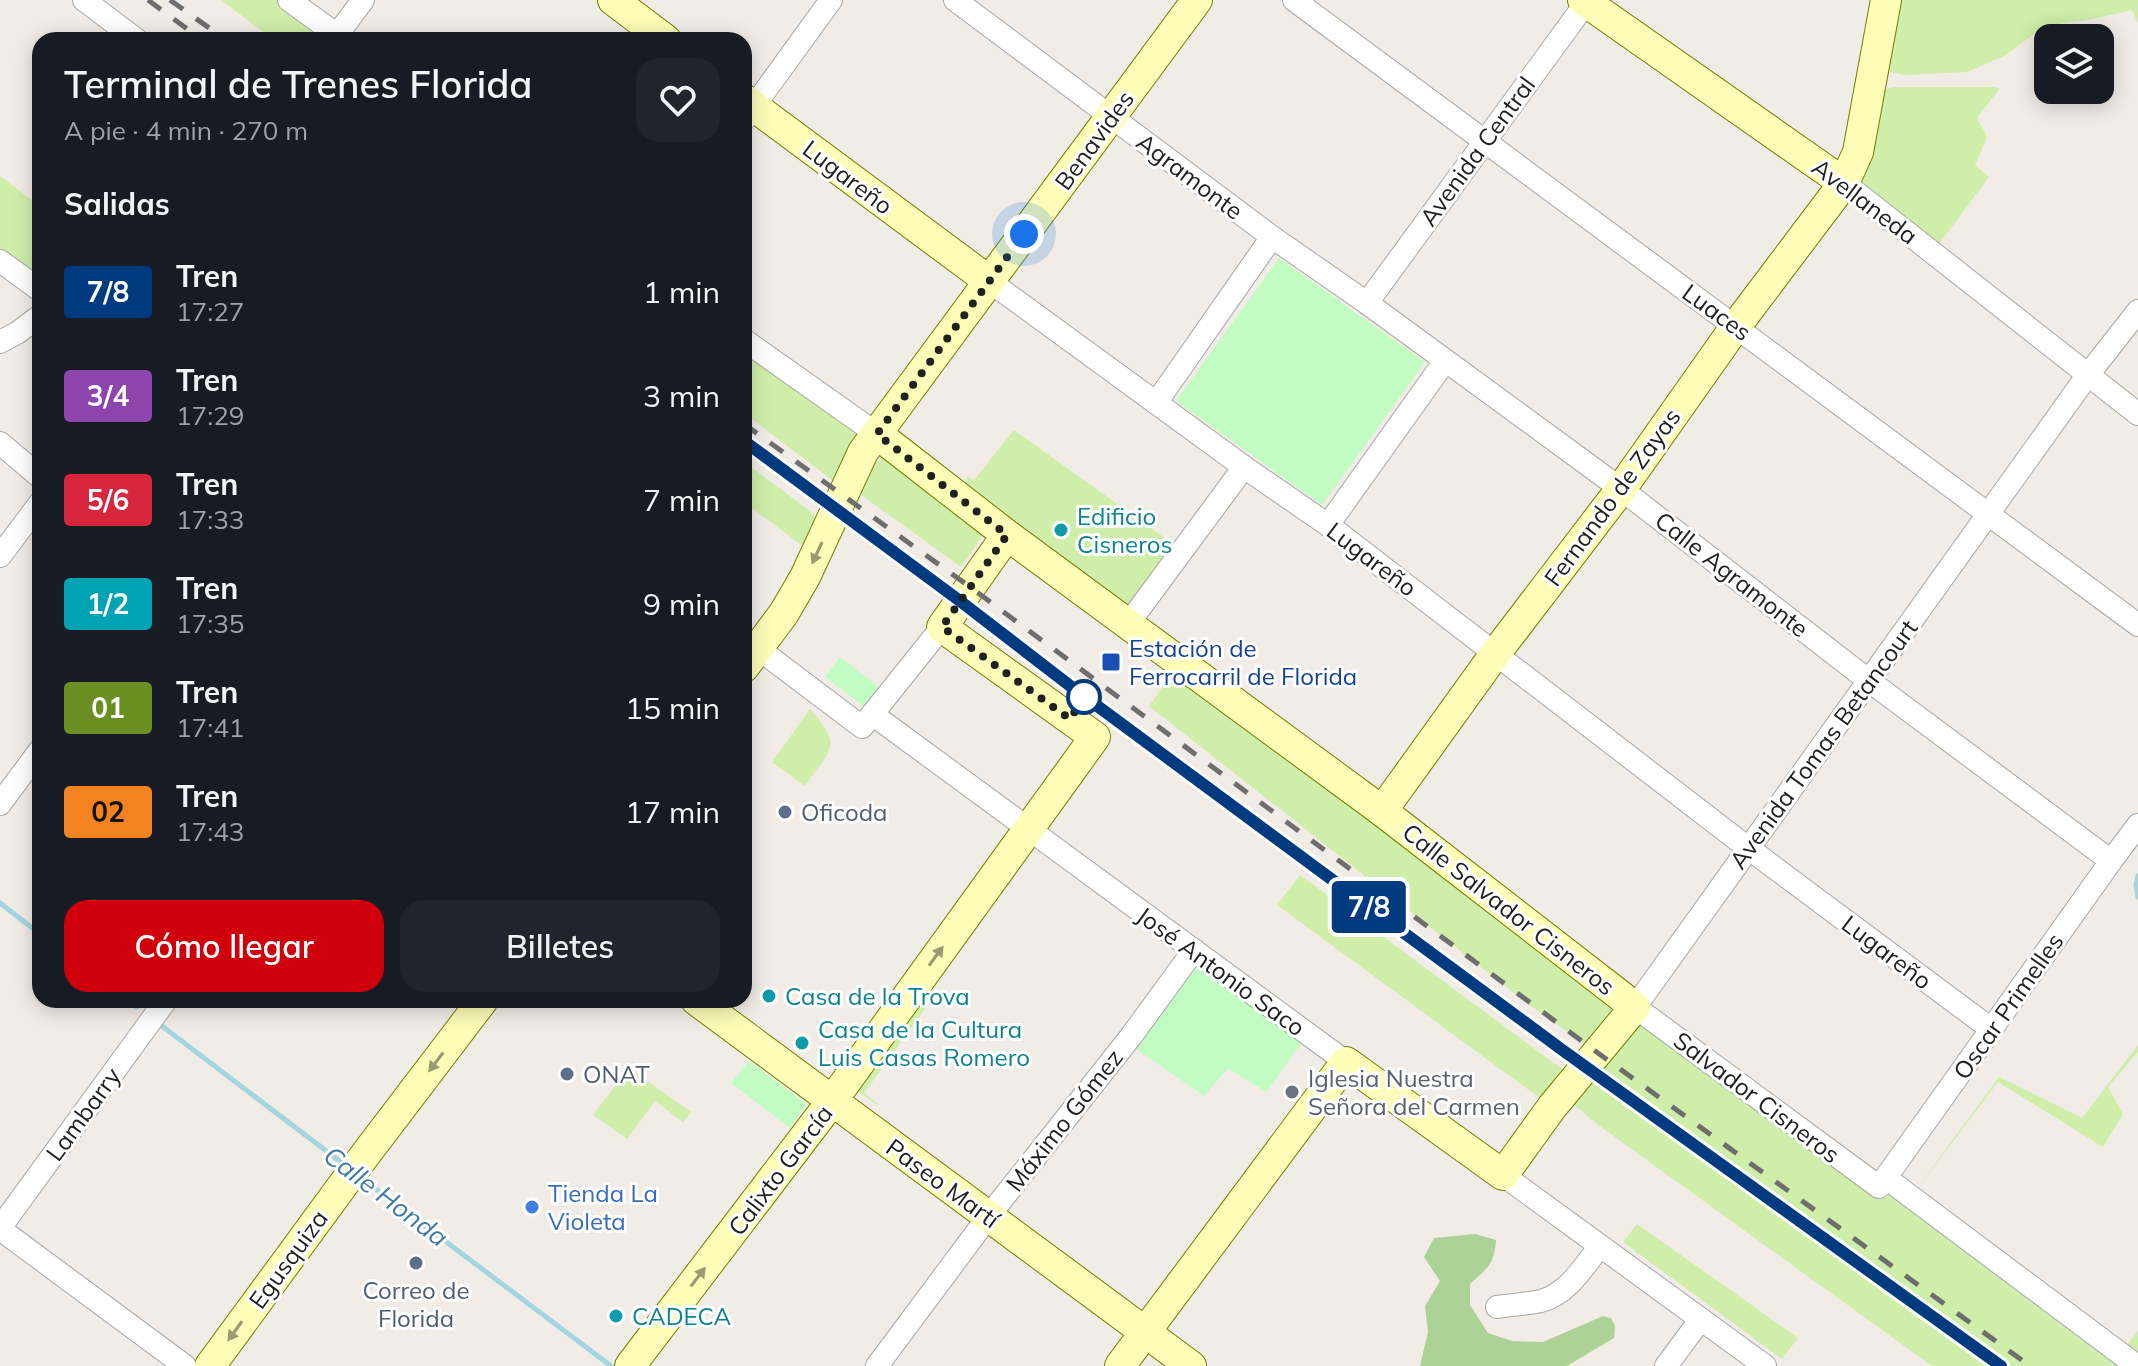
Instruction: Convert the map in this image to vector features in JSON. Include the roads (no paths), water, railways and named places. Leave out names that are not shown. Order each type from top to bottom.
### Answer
[{"type":"main road","points":[[613,0],[655,32]]},
{"type":"main road","name":"Benavides","points":[[877,434],[1197,0]]},
{"type":"main road","name":"Fernando de Zayas","points":[[1382,811],[1844,183],[1858,152],[1886,0]]},
{"type":"main road","name":"Avellaneda","points":[[1585,1],[1844,183]]},
{"type":"main road","name":"Lugareño","points":[[752,113],[989,281]]},
{"type":"main road","points":[[752,648],[784,613],[805,577],[863,452],[877,434],[1007,535],[1382,811]]},
{"type":"main road","points":[[942,627],[1007,535]]},
{"type":"main road","name":"Calixto García","points":[[632,1364],[832,1101],[1095,737],[942,627]]},
{"type":"main road","name":"Calle Salvador Cisneros","points":[[1382,811],[1635,1007]]},
{"type":"main road","name":"Avenida Tomas Betancourt","points":[[1503,1175],[1552,1107],[1635,1007]]},
{"type":"main road","name":"Egusquiza","points":[[210,1366],[477,1008]]},
{"type":"main road","name":"Paseo Martí","points":[[707,1008],[1191,1366]]},
{"type":"main road","points":[[1120,1366],[1346,1062]]},
{"type":"main road","name":"José Antonio Saco","points":[[1346,1062],[1503,1175]]},
{"type":"street","points":[[84,0],[126,32]]},
{"type":"street","points":[[289,0],[334,32]]},
{"type":"street","points":[[344,32],[363,0]]},
{"type":"street","points":[[752,103],[831,0]]},
{"type":"street","name":"Agramonte","points":[[955,0],[1272,237]]},
{"type":"street","name":"Luaces","points":[[1294,0],[2138,625]]},
{"type":"street","name":"Avenida Central","points":[[1367,303],[1585,1]]},
{"type":"street","name":"Avellaneda","points":[[1844,183],[2138,414]]},
{"type":"street","points":[[1156,403],[1272,237]]},
{"type":"street","name":"Calle Agramonte","points":[[1272,237],[1621,489],[1868,680],[2111,861]]},
{"type":"street","points":[[0,261],[32,284]]},
{"type":"street","name":"Lugareño","points":[[989,281],[1328,525],[1748,848],[1991,1029]]},
{"type":"street","name":"Avenida Tomas Betancourt","points":[[1635,1007],[2087,376],[2138,311]]},
{"type":"street","points":[[0,342],[32,322]]},
{"type":"street","points":[[752,346],[877,434]]},
{"type":"street","points":[[1328,525],[1445,361]]},
{"type":"street","points":[[0,443],[32,470]]},
{"type":"street","points":[[1128,624],[1244,467]]},
{"type":"street","points":[[0,556],[32,514]]},
{"type":"street","points":[[867,721],[942,627]]},
{"type":"street","name":"José Antonio Saco","points":[[752,653],[867,721],[1028,829],[1346,1062]]},
{"type":"street","points":[[0,804],[32,761]]},
{"type":"street","name":"Oscar Primelles","points":[[1882,1182],[2138,825]]},
{"type":"street","name":"Máximo Gómez","points":[[877,1366],[1194,950]]},
{"type":"street","name":"Salvador Cisneros","points":[[1635,1007],[2137,1366]]},
{"type":"street","name":"Lambarry","points":[[0,1228],[160,1008]]},
{"type":"street","name":"José Antonio Saco","points":[[1503,1175],[1765,1366]]},
{"type":"street","points":[[0,1228],[185,1366]]},
{"type":"street","points":[[1497,1307],[1544,1300],[1559,1293],[1600,1246]]},
{"type":"street","points":[[1666,1366],[1701,1319]]},
{"type":"waterway","points":[[2138,876],[2138,897]]},
{"type":"waterway","name":"Calle Honda","points":[[0,903],[32,928]]},
{"type":"waterway","name":"Calle Honda","points":[[162,1026],[346,1166]]},
{"type":"waterway","name":"Calle Honda","points":[[360,1177],[611,1366]]},
{"type":"railway","points":[[148,0],[191,32]]},
{"type":"railway","points":[[170,0],[215,32]]},
{"type":"railway","points":[[752,430],[970,587],[1598,1053],[2030,1366]]},
{"type":"railway","points":[[752,447],[1586,1067],[2001,1366]]},
{"type":"train","name":"7/8","points":[[752,447],[1561,1049],[2001,1366]]},
{"type":"place","name":"Edificio Cisneros","points":[[1061,530]]},
{"type":"place","name":"Estación de Ferrocarril de Florida","points":[[1111,662]]},
{"type":"place","name":"Oficoda","points":[[785,812]]},
{"type":"place","name":"Casa de la Trova","points":[[769,996]]},
{"type":"place","name":"Casa de la Cultura Luis Casas Romero","points":[[802,1043]]},
{"type":"place","name":"ONAT","points":[[567,1074]]},
{"type":"place","name":"Iglesia Nuestra Señora del Carmen","points":[[1292,1092]]},
{"type":"place","name":"Tienda La Violeta","points":[[532,1207]]},
{"type":"place","name":"Correo de Florida","points":[[416,1263]]},
{"type":"place","name":"CADECA","points":[[616,1316]]}]
